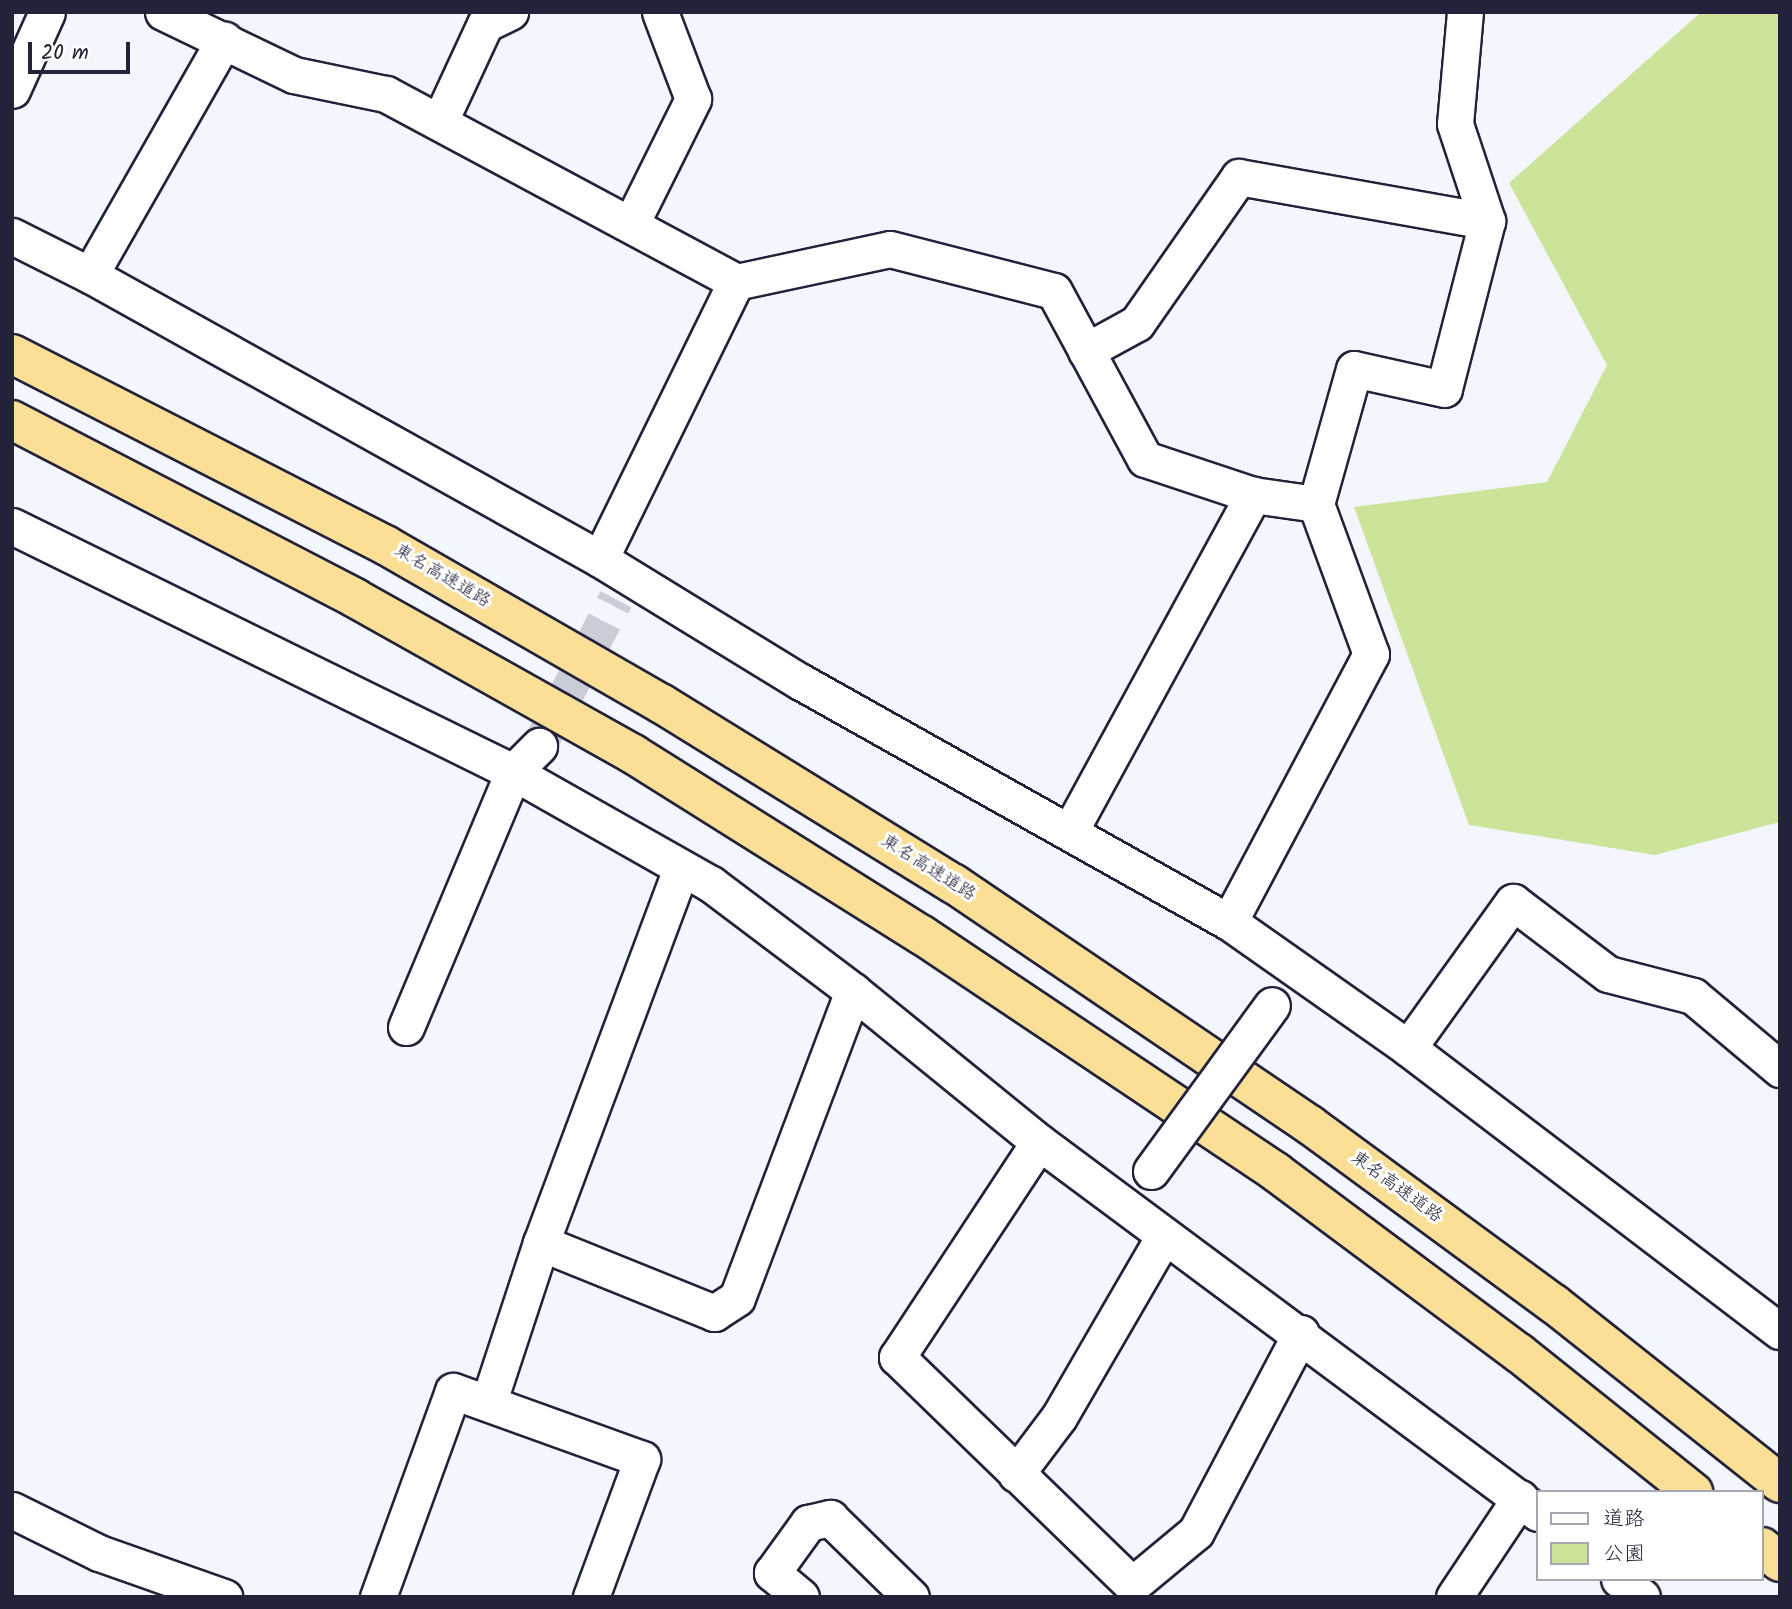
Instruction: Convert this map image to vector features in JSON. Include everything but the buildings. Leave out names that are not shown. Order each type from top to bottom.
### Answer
[{"type":"highway","name":"東名高速道路","points":[[12,354],[387,546],[662,704],[954,884],[1310,1125],[1554,1304],[1780,1483]]},
{"type":"highway","points":[[12,420],[355,598],[608,741],[922,935],[1276,1172],[1519,1353],[1690,1490]]},
{"type":"highway","points":[[1764,1549],[1780,1562]]},
{"type":"street","points":[[12,90],[47,12]]},
{"type":"street","points":[[163,12],[294,75],[386,94],[736,282],[890,249],[1054,291],[1145,459],[1253,495],[1316,503]]},
{"type":"street","points":[[440,121],[485,24],[510,12]]},
{"type":"street","points":[[631,224],[693,99],[660,12]]},
{"type":"street","points":[[1229,922],[1371,654],[1316,503],[1354,369],[1444,389],[1487,221],[1455,124],[1465,12]]},
{"type":"street","points":[[90,275],[224,40]]},
{"type":"street","points":[[1086,351],[1138,323],[1239,177],[1487,221]]},
{"type":"street","points":[[12,236],[90,275],[600,559],[626,590],[802,682],[1229,922],[1300,969],[1408,1048],[1780,1331]]},
{"type":"street","points":[[600,559],[736,282]]},
{"type":"street","points":[[1070,831],[1253,495]]},
{"type":"street","points":[[12,526],[513,772],[711,884],[853,991],[1039,1142],[1130,1206],[1164,1236],[1301,1333],[1529,1505],[1454,1597]]},
{"type":"street","points":[[406,1027],[513,772],[539,746]]},
{"type":"street","points":[[489,1401],[541,1243],[681,869]]},
{"type":"street","points":[[1408,1048],[1513,902],[1608,974],[1693,996],[1780,1069]]},
{"type":"street","points":[[1130,1206],[1151,1171],[1300,969]]},
{"type":"street","points":[[541,1243],[714,1313],[737,1298],[853,991]]},
{"type":"street","points":[[1039,1142],[897,1357],[1132,1585],[1196,1532],[1301,1333]]},
{"type":"street","points":[[1016,1474],[1059,1417],[1164,1236]]},
{"type":"street","points":[[378,1597],[453,1391],[489,1401],[642,1459],[592,1597]]},
{"type":"street","points":[[12,1510],[99,1553],[224,1597]]},
{"type":"street","points":[[801,1597],[772,1573],[808,1523],[830,1518],[911,1597]]},
{"type":"street","points":[[1622,1581],[1642,1597]]},
{"type":"green space","points":[[1701,12],[1780,12],[1780,822],[1655,855],[1469,825],[1354,507],[1547,482],[1607,365],[1509,183]]},
{"type":"tunnel","points":[[539,746],[616,599]]}]
